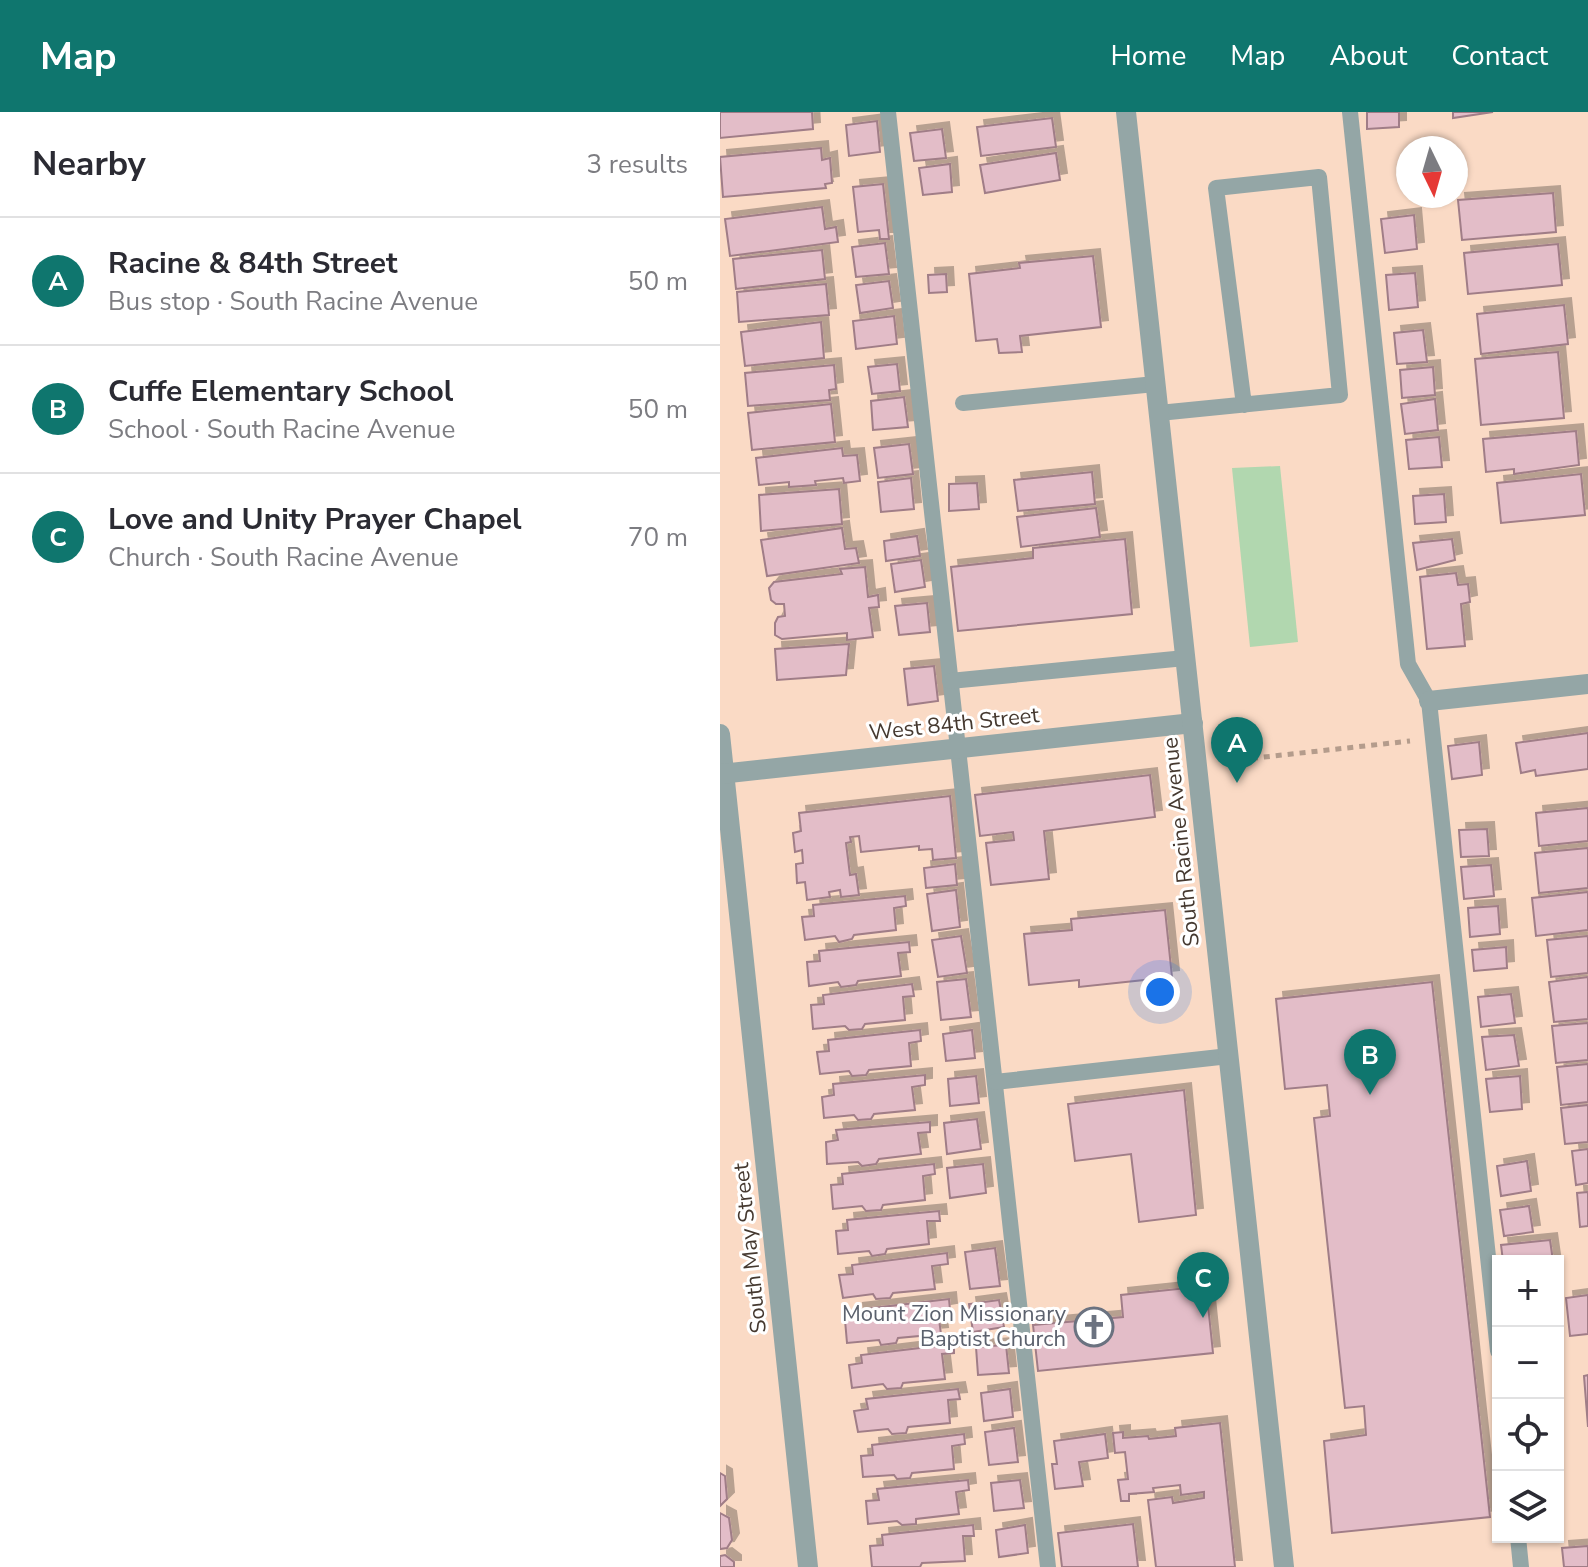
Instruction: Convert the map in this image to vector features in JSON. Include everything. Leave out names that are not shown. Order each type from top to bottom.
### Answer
[{"type":"street","name":"South Racine Avenue","points":[[1126,112],[1284,1567]]},
{"type":"street","points":[[1429,701],[1588,684]]},
{"type":"street","name":"West 84th Street","points":[[722,773],[1193,723]]},
{"type":"street","name":"South May Street","points":[[720,734],[808,1567]]},
{"type":"lane","points":[[888,112],[1048,1567]]},
{"type":"lane","points":[[1350,112],[1408,664],[1429,701],[1495,1327]]},
{"type":"lane","points":[[1159,413],[1244,405],[1340,395],[1319,177],[1216,188],[1244,405]]},
{"type":"lane","points":[[963,403],[1155,384]]},
{"type":"lane","points":[[950,681],[1185,658]]},
{"type":"lane","points":[[995,1082],[1229,1056]]},
{"type":"lane","points":[[1519,1543],[1521,1567]]},
{"type":"path","points":[[1228,761],[1422,740]]},
{"type":"green space","points":[[1280,466],[1298,642],[1250,647],[1232,468]]},
{"type":"building","points":[[720,112],[812,112],[813,129],[720,138]]},
{"type":"building","points":[[1367,112],[1399,112],[1399,127],[1367,129]]},
{"type":"building","points":[[1453,112],[1493,112],[1453,118]]},
{"type":"building","points":[[1052,118],[1056,147],[981,156],[977,127]]},
{"type":"building","points":[[877,121],[880,152],[849,156],[846,125]]},
{"type":"building","points":[[942,129],[946,158],[914,161],[910,133]]},
{"type":"building","points":[[821,148],[822,160],[830,158],[832,183],[825,184],[826,188],[723,197],[720,157]]},
{"type":"building","points":[[1056,153],[1060,180],[985,193],[980,165]]},
{"type":"building","points":[[950,164],[952,192],[923,195],[919,168]]},
{"type":"building","points":[[883,184],[889,239],[880,239],[879,230],[858,232],[853,187]]},
{"type":"building","points":[[1553,193],[1556,232],[1462,240],[1459,208],[1468,208],[1468,199]]},
{"type":"building","points":[[822,207],[825,229],[836,227],[838,242],[730,256],[725,219]]},
{"type":"building","points":[[1414,215],[1417,249],[1385,253],[1381,219]]},
{"type":"building","points":[[885,243],[889,274],[856,277],[852,247]]},
{"type":"building","points":[[1558,244],[1562,285],[1468,294],[1464,253]]},
{"type":"building","points":[[822,250],[825,279],[736,289],[733,259]]},
{"type":"building","points":[[1093,256],[1101,327],[1020,336],[1022,352],[999,353],[997,339],[976,341],[969,274],[1020,268],[1019,263]]},
{"type":"building","points":[[1415,273],[1418,307],[1389,310],[1386,275]]},
{"type":"building","points":[[946,274],[947,292],[929,293],[928,275]]},
{"type":"building","points":[[889,281],[893,308],[860,313],[856,285]]},
{"type":"building","points":[[826,284],[829,315],[739,322],[737,292]]},
{"type":"building","points":[[1564,305],[1568,344],[1481,354],[1477,314]]},
{"type":"building","points":[[894,316],[897,344],[856,349],[853,321]]},
{"type":"building","points":[[821,322],[824,358],[745,366],[741,332]]},
{"type":"building","points":[[1423,330],[1427,362],[1397,364],[1394,333]]},
{"type":"building","points":[[1558,352],[1564,418],[1481,425],[1475,359]]},
{"type":"building","points":[[897,364],[900,391],[872,394],[868,367]]},
{"type":"building","points":[[834,365],[836,389],[829,390],[830,400],[748,406],[745,373]]},
{"type":"building","points":[[1433,367],[1435,395],[1402,398],[1400,370]]},
{"type":"building","points":[[904,397],[908,427],[873,430],[871,401]]},
{"type":"building","points":[[1435,399],[1438,430],[1405,434],[1401,404]]},
{"type":"building","points":[[831,404],[835,442],[752,450],[748,413]]},
{"type":"building","points":[[1576,431],[1579,465],[1514,474],[1514,469],[1486,472],[1483,439]]},
{"type":"building","points":[[1439,437],[1442,467],[1409,469],[1406,440]]},
{"type":"building","points":[[909,444],[913,474],[878,478],[874,448]]},
{"type":"building","points":[[842,448],[843,456],[857,455],[860,481],[844,483],[843,478],[815,481],[816,485],[789,487],[789,482],[759,485],[756,458]]},
{"type":"building","points":[[1092,472],[1095,504],[1018,511],[1014,480]]},
{"type":"building","points":[[1581,474],[1585,515],[1501,523],[1497,483]]},
{"type":"building","points":[[911,478],[914,509],[881,512],[878,482]]},
{"type":"building","points":[[977,483],[979,509],[949,511],[949,484]]},
{"type":"building","points":[[839,489],[842,524],[761,531],[759,495]]},
{"type":"building","points":[[1444,494],[1446,522],[1415,524],[1413,496]]},
{"type":"building","points":[[1096,508],[1100,537],[1021,547],[1017,517]]},
{"type":"building","points":[[842,528],[845,549],[856,548],[859,563],[767,576],[761,540]]},
{"type":"building","points":[[917,536],[920,556],[886,561],[884,541]]},
{"type":"building","points":[[1125,539],[1132,614],[958,631],[951,567],[1033,558],[1033,548]]},
{"type":"building","points":[[1452,539],[1455,560],[1417,570],[1413,543]]},
{"type":"building","points":[[921,560],[925,587],[895,592],[891,564]]},
{"type":"building","points":[[865,567],[868,597],[878,595],[879,607],[869,608],[873,637],[847,640],[847,633],[782,639],[775,635],[778,617],[785,616],[784,604],[771,600],[769,588],[774,582],[842,574],[840,569]]},
{"type":"building","points":[[1456,573],[1458,585],[1468,584],[1470,602],[1461,604],[1465,646],[1427,649],[1420,577]]},
{"type":"building","points":[[927,603],[930,632],[899,635],[895,606]]},
{"type":"building","points":[[849,644],[846,675],[777,680],[775,649]]},
{"type":"building","points":[[934,666],[938,701],[908,705],[904,669]]},
{"type":"building","points":[[1588,733],[1588,769],[1536,776],[1535,770],[1521,773],[1516,743]]},
{"type":"building","points":[[1479,742],[1482,775],[1452,779],[1448,746]]},
{"type":"building","points":[[1150,775],[1155,817],[1044,831],[1049,879],[991,885],[986,843],[1014,840],[1013,832],[980,836],[975,795]]},
{"type":"building","points":[[950,796],[956,858],[933,860],[932,849],[919,850],[919,846],[861,852],[859,836],[850,837],[851,842],[846,843],[850,875],[856,874],[859,895],[841,897],[840,890],[829,892],[830,897],[807,900],[805,882],[797,883],[796,864],[803,863],[802,850],[795,852],[793,833],[801,831],[799,813]]},
{"type":"building","points":[[1588,808],[1588,841],[1539,846],[1536,813]]},
{"type":"building","points":[[1487,829],[1489,856],[1461,857],[1459,830]]},
{"type":"building","points":[[1588,848],[1588,888],[1539,893],[1535,853]]},
{"type":"building","points":[[955,864],[957,885],[926,888],[924,868]]},
{"type":"building","points":[[1491,865],[1494,896],[1464,899],[1461,867]]},
{"type":"building","points":[[956,890],[960,927],[932,931],[927,894]]},
{"type":"building","points":[[1588,892],[1588,930],[1536,936],[1532,898]]},
{"type":"building","points":[[905,896],[906,906],[894,908],[896,930],[854,935],[852,939],[839,942],[835,936],[805,940],[802,917],[814,916],[813,905]]},
{"type":"building","points":[[1498,906],[1500,934],[1470,937],[1468,908]]},
{"type":"building","points":[[1165,910],[1172,977],[1079,987],[1079,980],[1029,985],[1024,934],[1072,930],[1071,919]]},
{"type":"building","points":[[961,936],[967,973],[938,977],[932,940]]},
{"type":"building","points":[[1588,936],[1588,973],[1551,977],[1547,940]]},
{"type":"building","points":[[909,942],[910,952],[898,953],[901,976],[858,981],[856,985],[841,987],[838,982],[809,986],[807,962],[820,961],[819,951]]},
{"type":"building","points":[[1506,947],[1507,968],[1474,971],[1472,950]]},
{"type":"building","points":[[1588,977],[1588,1019],[1554,1022],[1549,982]]},
{"type":"building","points":[[966,979],[971,1017],[941,1020],[937,982]]},
{"type":"building","points":[[1432,982],[1490,1517],[1332,1533],[1324,1441],[1366,1435],[1364,1406],[1345,1408],[1314,1118],[1330,1116],[1327,1085],[1285,1089],[1276,999]]},
{"type":"building","points":[[912,984],[914,996],[903,997],[905,1020],[865,1024],[862,1029],[849,1030],[845,1026],[813,1029],[811,1005],[824,1004],[823,995]]},
{"type":"building","points":[[1511,994],[1515,1023],[1481,1027],[1478,997]]},
{"type":"building","points":[[1588,1023],[1588,1060],[1556,1063],[1552,1026]]},
{"type":"building","points":[[920,1030],[921,1041],[909,1043],[911,1066],[869,1070],[866,1075],[852,1076],[849,1071],[820,1074],[817,1052],[829,1051],[828,1040]]},
{"type":"building","points":[[972,1030],[975,1058],[946,1061],[943,1034]]},
{"type":"building","points":[[1514,1035],[1519,1066],[1486,1070],[1482,1037]]},
{"type":"building","points":[[1588,1064],[1588,1102],[1561,1105],[1557,1067]]},
{"type":"building","points":[[925,1075],[925,1085],[912,1087],[915,1110],[874,1114],[871,1119],[858,1120],[854,1115],[824,1118],[822,1097],[834,1095],[833,1084]]},
{"type":"building","points":[[976,1076],[979,1103],[950,1106],[948,1079]]},
{"type":"building","points":[[1520,1076],[1522,1109],[1490,1112],[1486,1079]]},
{"type":"building","points":[[1184,1090],[1196,1215],[1139,1222],[1131,1154],[1075,1161],[1068,1104]]},
{"type":"building","points":[[1588,1105],[1588,1142],[1565,1144],[1561,1108]]},
{"type":"building","points":[[977,1119],[981,1149],[947,1154],[944,1123]]},
{"type":"building","points":[[930,1122],[930,1132],[918,1133],[921,1154],[879,1159],[876,1164],[862,1166],[858,1162],[827,1164],[826,1142],[838,1140],[836,1130]]},
{"type":"building","points":[[1588,1149],[1588,1183],[1576,1185],[1572,1151]]},
{"type":"building","points":[[1527,1161],[1531,1191],[1501,1196],[1497,1166]]},
{"type":"building","points":[[934,1164],[935,1174],[923,1176],[925,1200],[883,1205],[881,1210],[866,1211],[862,1206],[833,1209],[831,1185],[843,1184],[842,1174]]},
{"type":"building","points":[[983,1164],[986,1193],[950,1198],[947,1168]]},
{"type":"building","points":[[1588,1192],[1588,1226],[1580,1227],[1577,1193]]},
{"type":"building","points":[[1529,1206],[1533,1232],[1504,1236],[1500,1210]]},
{"type":"building","points":[[939,1211],[940,1221],[927,1221],[929,1244],[887,1249],[885,1254],[872,1256],[869,1251],[838,1254],[836,1231],[848,1230],[847,1220]]},
{"type":"building","points":[[1550,1240],[1552,1255],[1502,1255],[1501,1245]]},
{"type":"building","points":[[995,1248],[1000,1286],[970,1289],[965,1252]]},
{"type":"building","points":[[947,1253],[948,1264],[932,1266],[935,1289],[893,1293],[890,1298],[876,1299],[873,1294],[843,1298],[839,1275],[853,1274],[852,1265]]},
{"type":"building","points":[[1206,1286],[1213,1353],[1038,1371],[1033,1325],[1123,1317],[1121,1295]]},
{"type":"building","points":[[1588,1295],[1588,1334],[1570,1336],[1566,1298]]},
{"type":"building","points":[[949,1299],[950,1310],[938,1312],[941,1334],[898,1338],[896,1343],[881,1345],[879,1340],[847,1343],[845,1320],[857,1319],[856,1310]]},
{"type":"building","points":[[999,1300],[1004,1327],[973,1332],[969,1304]]},
{"type":"building","points":[[954,1344],[954,1353],[942,1354],[945,1379],[903,1383],[901,1388],[887,1389],[883,1384],[852,1388],[849,1365],[862,1363],[861,1355]]},
{"type":"building","points":[[1006,1345],[1009,1373],[978,1375],[976,1347]]},
{"type":"building","points":[[1588,1375],[1588,1427],[1584,1376]]},
{"type":"building","points":[[958,1389],[960,1399],[948,1400],[950,1423],[908,1427],[906,1433],[892,1434],[888,1429],[858,1432],[854,1411],[868,1409],[866,1399]]},
{"type":"building","points":[[1010,1389],[1013,1417],[984,1421],[981,1393]]},
{"type":"building","points":[[1220,1423],[1235,1567],[1156,1567],[1148,1500],[1172,1497],[1173,1503],[1204,1498],[1204,1492],[1181,1495],[1180,1485],[1129,1494],[1129,1501],[1121,1501],[1118,1480],[1128,1479],[1125,1452],[1115,1453],[1113,1433],[1123,1432],[1123,1438],[1148,1436],[1149,1439],[1176,1436],[1175,1428]]},
{"type":"building","points":[[1014,1428],[1018,1462],[989,1465],[985,1432]]},
{"type":"building","points":[[964,1434],[965,1444],[952,1446],[954,1469],[912,1473],[910,1478],[897,1479],[894,1475],[863,1477],[861,1456],[873,1455],[872,1445]]},
{"type":"building","points":[[1105,1434],[1108,1458],[1079,1462],[1083,1486],[1055,1489],[1052,1464],[1057,1464],[1054,1441]]},
{"type":"building","points":[[720,1473],[725,1476],[727,1499],[720,1506]]},
{"type":"building","points":[[968,1480],[969,1490],[956,1492],[959,1514],[916,1519],[916,1524],[902,1525],[897,1521],[868,1524],[866,1501],[879,1500],[877,1489]]},
{"type":"building","points":[[1020,1480],[1024,1508],[994,1511],[991,1483]]},
{"type":"building","points":[[720,1513],[729,1518],[732,1540],[727,1548],[720,1549]]},
{"type":"building","points":[[1133,1524],[1138,1567],[1062,1567],[1058,1533]]},
{"type":"building","points":[[973,1525],[974,1536],[963,1536],[965,1561],[922,1563],[920,1567],[872,1567],[870,1546],[883,1545],[882,1535]]},
{"type":"building","points":[[1025,1525],[1028,1553],[999,1557],[996,1530]]},
{"type":"building","points":[[1588,1546],[1588,1567],[1564,1567],[1562,1548]]},
{"type":"building","points":[[725,1555],[734,1562],[734,1567],[720,1567],[720,1556]]},
{"type":"place","name":"Racine & 84th Street","points":[[1237,783]]},
{"type":"place","name":"Cuffe Elementary School","points":[[1370,1095]]},
{"type":"place","name":"Love and Unity Prayer Chapel","points":[[1203,1318]]},
{"type":"place","name":"Mount Zion Missionary Baptist Church","points":[[1094,1327]]}]
